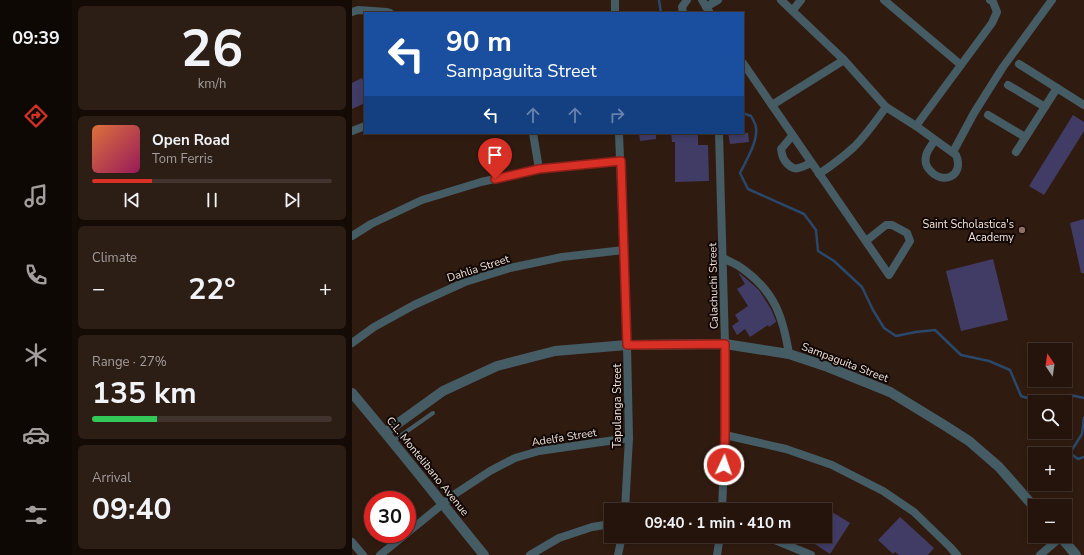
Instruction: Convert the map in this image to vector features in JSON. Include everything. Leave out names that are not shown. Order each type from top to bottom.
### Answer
[{"type":"street","points":[[615,0],[615,12]]},
{"type":"street","points":[[683,12],[682,7],[687,0]]},
{"type":"street","points":[[706,7],[718,0]]},
{"type":"street","points":[[781,0],[844,60],[886,107],[916,126],[956,155],[959,162],[957,170],[952,176],[945,178],[938,177],[931,173],[926,166],[925,158],[935,140]]},
{"type":"street","points":[[793,10],[801,0]]},
{"type":"street","points":[[884,0],[961,65]]},
{"type":"street","points":[[916,126],[992,23],[997,12],[993,2],[990,0]]},
{"type":"street","points":[[953,152],[974,113],[1003,67],[1052,0]]},
{"type":"street","points":[[352,12],[358,10],[387,12]]},
{"type":"street","points":[[772,105],[844,60]]},
{"type":"street","points":[[744,64],[889,275],[910,241],[907,233],[892,225],[886,225],[866,241]]},
{"type":"street","points":[[1019,64],[1084,105]]},
{"type":"street","points":[[1008,85],[1045,107]]},
{"type":"street","points":[[1016,152],[1057,88]]},
{"type":"street","points":[[819,174],[841,159],[854,147],[886,107]]},
{"type":"street","points":[[988,115],[1025,137]]},
{"type":"street","points":[[352,131],[364,126]]},
{"type":"street","points":[[533,134],[539,169]]},
{"type":"street","name":"Tapulanga Street","points":[[619,134],[629,438],[625,503]]},
{"type":"street","name":"Calachuchi Street","points":[[719,134],[725,344],[725,435],[722,503]]},
{"type":"street","points":[[792,136],[781,149],[782,156],[789,166],[793,168],[800,168],[811,163]]},
{"type":"street","points":[[352,236],[371,224],[422,200],[481,182],[539,169],[621,161]]},
{"type":"street","name":"Dahlia Street","points":[[352,343],[374,327],[414,305],[465,282],[510,268],[562,257],[624,250]]},
{"type":"street","points":[[723,258],[741,268],[757,281],[770,296],[780,314],[790,354]]},
{"type":"street","name":"Sampaguita Street","points":[[386,432],[444,391],[497,366],[555,351],[627,345],[725,344],[790,354],[828,367],[890,392],[969,441],[999,467],[1028,500]]},
{"type":"street","name":"C.L. Montelibano Avenue","points":[[352,393],[386,432],[484,555]]},
{"type":"street","points":[[725,435],[786,449],[824,462],[883,491],[914,512],[957,555]]},
{"type":"street","name":"Adelfa Street","points":[[416,526],[455,494],[490,471],[515,458],[539,451],[629,438]]},
{"type":"street","points":[[530,555],[559,538],[592,527],[604,525]]},
{"type":"street","points":[[352,542],[363,555]]},
{"type":"street","name":"Adelfa Street","points":[[380,555],[395,543]]},
{"type":"street","points":[[618,555],[621,543]]},
{"type":"street","points":[[717,555],[719,543]]},
{"type":"street","points":[[782,543],[811,555]]},
{"type":"street","points":[[1040,555],[1053,543]]},
{"type":"street","points":[[1067,543],[1076,555]]},
{"type":"lane","points":[[393,441],[433,413]]},
{"type":"building","points":[[362,78],[364,80],[364,103],[352,109],[352,83]]},
{"type":"building","points":[[1073,115],[1084,122],[1084,131],[1044,195],[1029,186]]},
{"type":"building","points":[[748,133],[749,142],[730,144],[728,134]]},
{"type":"building","points":[[639,134],[656,134],[656,139],[640,141]]},
{"type":"building","points":[[671,134],[698,134],[698,145],[708,145],[709,181],[675,182],[675,142],[672,142]]},
{"type":"building","points":[[1084,219],[1084,273],[1081,273],[1070,223]]},
{"type":"building","points":[[993,259],[1008,320],[961,331],[946,271]]},
{"type":"building","points":[[738,272],[759,290],[771,309],[776,321],[769,327],[768,325],[750,337],[745,329],[737,335],[732,326],[739,321],[735,315],[748,306],[737,289],[745,284]]},
{"type":"building","points":[[832,512],[850,523],[830,554],[814,543],[832,543]]},
{"type":"building","points":[[900,517],[934,548],[928,555],[899,555],[895,552],[893,554],[878,540]]},
{"type":"waterway","points":[[659,0],[661,12]]},
{"type":"waterway","points":[[744,113],[751,116],[756,128],[753,145],[740,173],[748,189],[804,214],[816,230],[818,251],[834,261],[862,287],[884,328],[896,336],[935,330],[961,355],[989,361],[1010,370],[1021,396],[1028,398]]},
{"type":"waterway","points":[[1072,395],[1084,398]]},
{"type":"waterway","points":[[1084,418],[1082,434],[1070,453],[1078,459],[1084,457]]},
{"type":"place","name":"Saint Scholastica's Academy","points":[[1022,230]]},
{"type":"route","points":[[495,179],[539,169],[621,161],[627,345],[725,344],[724,465]]}]
